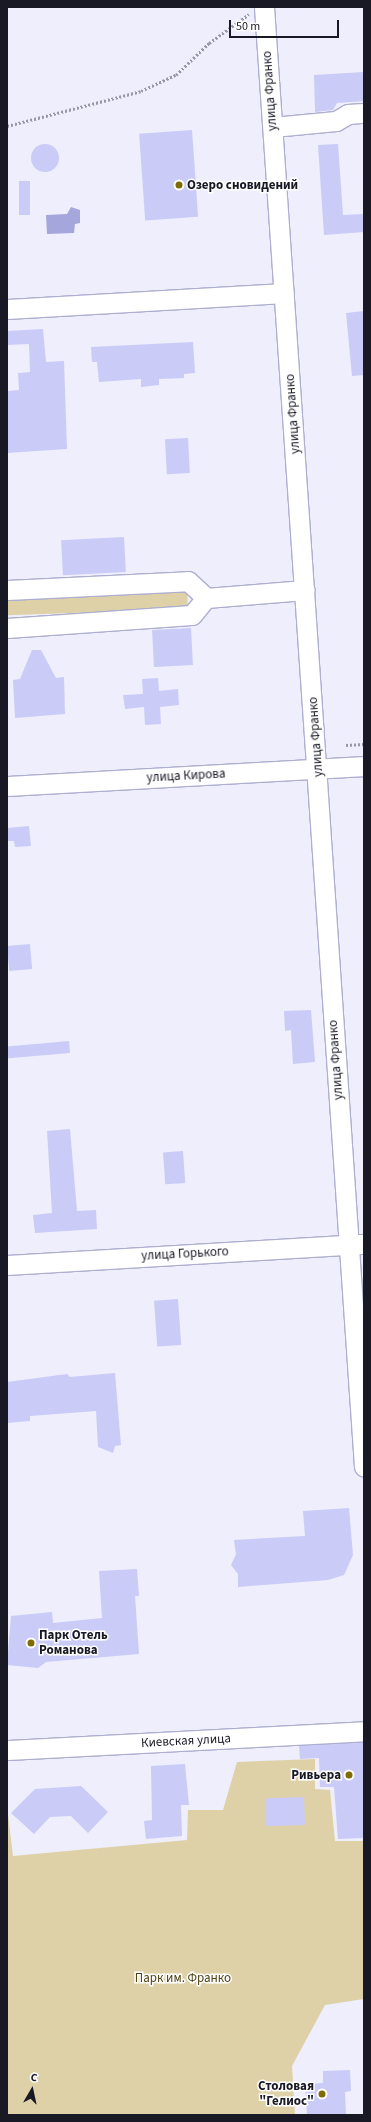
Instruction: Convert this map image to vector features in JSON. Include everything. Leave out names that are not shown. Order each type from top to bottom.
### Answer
[{"type":"street","name":"улица Франко","points":[[260,8],[273,127],[318,769],[356,1244],[364,1467]]},
{"type":"street","points":[[273,127],[336,121],[348,114],[364,113]]},
{"type":"street","points":[[7,310],[284,294]]},
{"type":"street","points":[[7,590],[188,581],[206,598]]},
{"type":"street","points":[[7,628],[192,615],[206,598],[305,590]]},
{"type":"street","name":"улица Кирова","points":[[7,786],[364,766]]},
{"type":"street","name":"улица Горького","points":[[7,1265],[356,1244]]},
{"type":"street","name":"Киевская улица","points":[[7,1750],[364,1731]]},
{"type":"path","points":[[7,126],[141,91],[176,75],[209,43],[260,8]]},
{"type":"path","points":[[346,745],[364,744]]},
{"type":"green space","points":[[187,586],[188,609],[8,615],[7,592]]},
{"type":"green space","name":"Парк им. Франко","points":[[315,1759],[315,1789],[330,1790],[335,1841],[364,1841],[364,1999],[325,2005],[292,2066],[295,2115],[7,2115],[7,1806],[13,1856],[187,1840],[188,1810],[223,1810],[237,1762]]},
{"type":"water","points":[[71,207],[80,210],[80,223],[75,224],[74,233],[47,234],[46,215],[67,214]]},
{"type":"building","points":[[364,72],[364,101],[337,103],[333,110],[315,112],[314,75]]},
{"type":"building","points":[[192,130],[198,217],[145,220],[139,134]]},
{"type":"building","points":[[45,144],[55,148],[59,158],[55,168],[45,172],[35,168],[31,158],[35,148]]},
{"type":"building","points":[[338,144],[343,215],[364,214],[364,232],[324,235],[318,145]]},
{"type":"building","points":[[19,181],[30,181],[30,215],[19,215]]},
{"type":"building","points":[[364,311],[364,375],[352,376],[346,313]]},
{"type":"building","points":[[43,329],[46,362],[64,361],[67,449],[7,453],[7,391],[19,390],[18,373],[30,372],[29,344],[7,345],[7,331]]},
{"type":"building","points":[[193,342],[195,373],[184,374],[184,378],[159,379],[159,385],[141,387],[141,379],[99,382],[97,362],[92,362],[91,347]]},
{"type":"building","points":[[188,438],[190,473],[167,474],[165,439]]},
{"type":"building","points":[[124,537],[126,572],[63,575],[61,540]]},
{"type":"building","points":[[191,628],[193,665],[154,667],[152,630]]},
{"type":"building","points":[[32,650],[41,650],[56,678],[64,677],[65,714],[15,718],[13,680],[20,679]]},
{"type":"building","points":[[158,678],[159,691],[178,689],[179,705],[160,707],[161,724],[145,725],[144,707],[125,709],[123,695],[143,694],[142,679]]},
{"type":"building","points":[[29,826],[31,846],[15,847],[14,841],[7,841],[7,828]]},
{"type":"building","points":[[30,944],[32,969],[9,971],[7,946]]},
{"type":"building","points":[[311,1010],[315,1062],[293,1064],[291,1030],[285,1031],[284,1011]]},
{"type":"building","points":[[69,1041],[70,1053],[8,1058],[7,1046]]},
{"type":"building","points":[[70,1129],[77,1211],[96,1210],[97,1229],[35,1233],[33,1215],[52,1213],[47,1131]]},
{"type":"building","points":[[183,1151],[185,1183],[165,1184],[163,1152]]},
{"type":"building","points":[[178,1299],[181,1345],[157,1347],[154,1301]]},
{"type":"building","points":[[115,1373],[121,1445],[115,1446],[113,1453],[98,1447],[96,1411],[30,1416],[30,1421],[7,1423],[7,1382],[67,1374],[70,1377]]},
{"type":"building","points":[[349,1508],[353,1555],[344,1575],[328,1580],[238,1587],[238,1574],[231,1565],[236,1554],[234,1540],[305,1536],[303,1511]]},
{"type":"building","points":[[137,1569],[139,1596],[135,1596],[139,1654],[46,1662],[38,1668],[7,1665],[11,1616],[52,1612],[53,1623],[102,1618],[99,1571]]},
{"type":"building","points":[[363,1742],[364,1838],[338,1839],[334,1787],[320,1787],[319,1758],[300,1759],[299,1746]]},
{"type":"building","points":[[185,1764],[189,1805],[181,1805],[182,1836],[146,1839],[144,1821],[152,1820],[151,1766]]},
{"type":"building","points":[[81,1786],[108,1812],[88,1833],[71,1816],[50,1817],[34,1834],[11,1813],[35,1789]]},
{"type":"building","points":[[304,1797],[305,1825],[266,1826],[265,1798]]},
{"type":"building","name":"Столовая \"Гелиос\"","points":[[350,2070],[351,2091],[345,2092],[346,2115],[307,2115],[305,2084],[323,2083],[323,2071]]},
{"type":"place","name":"Озеро сновидений","points":[[179,185]]},
{"type":"place","name":"Парк Отель Романова","points":[[31,1643]]},
{"type":"place","name":"Ривьера","points":[[349,1775]]},
{"type":"place","name":"Столовая \"Гелиос\"","points":[[322,2094]]}]
